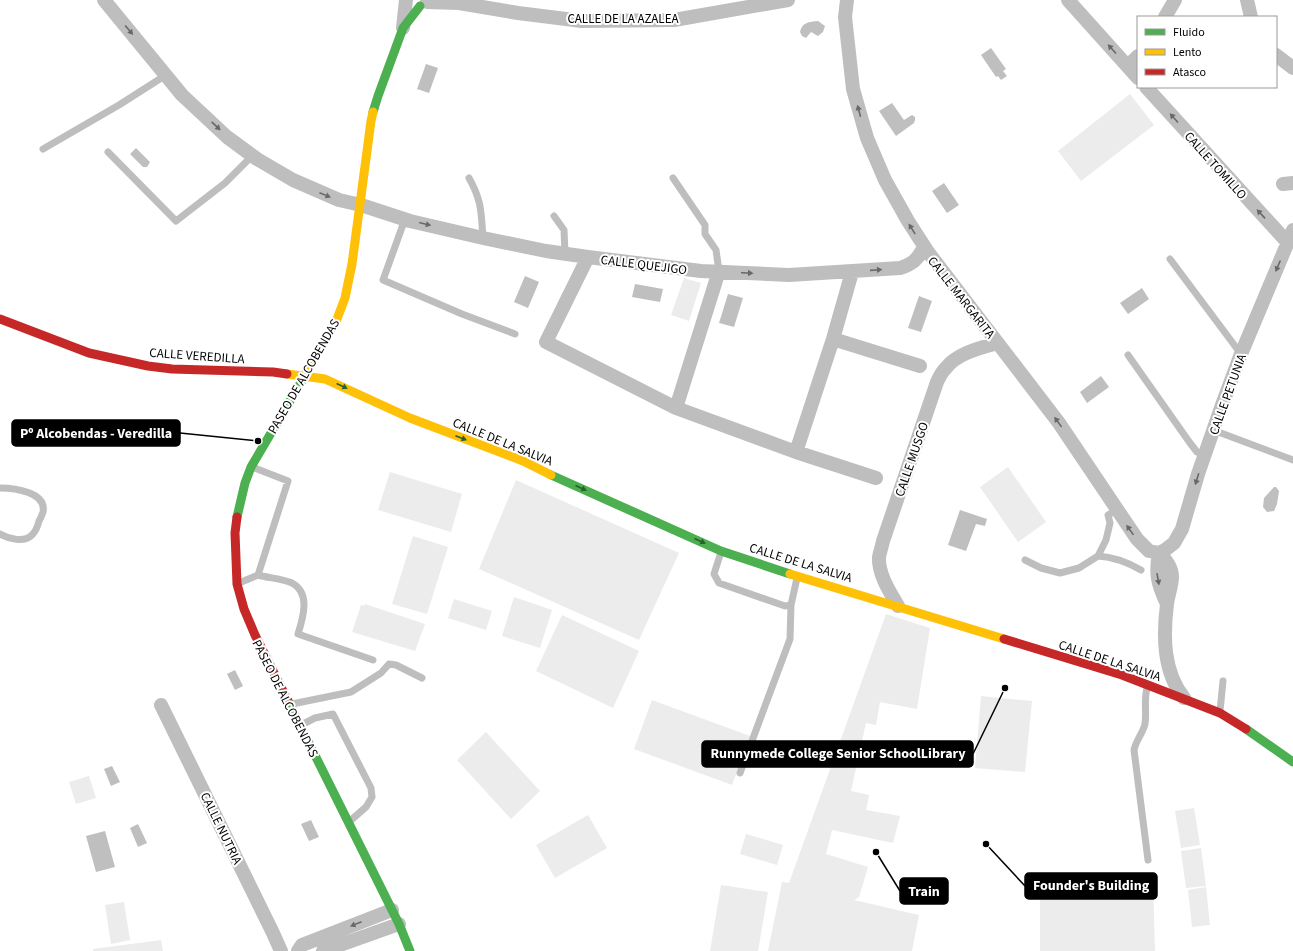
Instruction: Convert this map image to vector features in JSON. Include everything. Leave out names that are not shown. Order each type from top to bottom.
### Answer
[{"type":"street","name":"CALLE QUEJIGO","points":[[104,0],[182,95],[216,127],[252,156],[287,177],[312,190],[339,200],[361,205],[405,219],[483,238],[565,254],[694,270],[789,275],[900,268],[910,265],[916,261],[924,247]]},
{"type":"street","points":[[405,0],[412,5],[426,3]]},
{"type":"street","name":"PASEO DE ALCOBENDAS","points":[[405,0],[403,28],[378,96],[371,120],[361,205],[345,298],[337,319],[252,467],[241,496],[236,527],[238,584],[244,609],[255,635],[399,924],[410,951]]},
{"type":"street","name":"CALLE DE LA AZALEA","points":[[426,3],[455,2],[518,13],[582,21],[674,20],[788,0]]},
{"type":"street","name":"CALLE MARGARITA","points":[[847,0],[845,18],[854,90],[867,138],[885,180],[924,247],[1059,423],[1143,546],[1149,551],[1159,553]]},
{"type":"street","points":[[1068,0],[1137,77]]},
{"type":"street","points":[[1166,16],[1175,0]]},
{"type":"street","points":[[1247,0],[1251,16]]},
{"type":"street","name":"PASEO DE ALCOBENDAS","points":[[403,28],[426,3]]},
{"type":"street","points":[[1277,56],[1293,68]]},
{"type":"street","points":[[1128,66],[1137,57]]},
{"type":"street","name":"CALLE TOMILLO","points":[[1147,88],[1290,237]]},
{"type":"street","name":"CALLE PETUNIA","points":[[1159,553],[1171,546],[1182,529],[1213,430],[1241,354],[1290,237]]},
{"type":"street","points":[[588,257],[546,342],[676,408],[796,452],[876,478]]},
{"type":"street","points":[[676,408],[719,272]]},
{"type":"street","points":[[796,452],[833,339],[852,272]]},
{"type":"street","name":"CALLE VEREDILLA","points":[[0,319],[89,353],[148,366],[172,369],[273,372],[305,377]]},
{"type":"street","points":[[833,339],[920,366]]},
{"type":"street","name":"CALLE MUSGO","points":[[898,606],[887,586],[881,569],[879,557],[883,541],[937,382],[944,369],[952,361],[975,350],[998,343]]},
{"type":"street","name":"CALLE DE LA SALVIA","points":[[305,377],[325,379],[410,418],[522,461],[721,551],[797,576],[1122,675],[1184,698],[1220,713],[1293,762]]},
{"type":"street","points":[[1159,553],[1157,565],[1158,583],[1167,604],[1167,663],[1170,675],[1177,689],[1184,698]]},
{"type":"street","points":[[1148,685],[1157,678],[1167,663]]},
{"type":"street","name":"CALLE NUTRIA","points":[[161,705],[274,933],[281,951]]},
{"type":"street","points":[[298,951],[302,945],[392,910]]},
{"type":"street","points":[[323,951],[399,924]]},
{"type":"lane","points":[[43,149],[119,105],[166,75]]},
{"type":"lane","points":[[108,152],[176,221],[225,183],[252,156]]},
{"type":"lane","points":[[469,178],[477,191],[481,206],[483,238]]},
{"type":"lane","points":[[673,178],[705,225],[705,234],[716,250],[719,272]]},
{"type":"lane","points":[[554,216],[564,230],[565,254]]},
{"type":"lane","points":[[405,219],[383,280],[462,314],[515,334]]},
{"type":"lane","points":[[1170,259],[1241,354]]},
{"type":"lane","points":[[1128,355],[1190,443],[1197,452],[1205,456]]},
{"type":"lane","points":[[1213,430],[1293,460]]},
{"type":"lane","points":[[252,467],[288,481],[258,575]]},
{"type":"lane","points":[[0,488],[15,488],[35,496],[42,501],[43,511],[36,530],[32,535],[26,538],[11,539],[0,534]]},
{"type":"lane","points":[[1025,560],[1041,568],[1060,573],[1079,568],[1098,556],[1106,540],[1110,523],[1108,515],[1117,510]]},
{"type":"lane","points":[[721,551],[714,574],[719,583],[785,606],[791,605]]},
{"type":"lane","points":[[1098,556],[1112,556],[1141,570]]},
{"type":"lane","points":[[238,584],[258,575],[292,583],[300,589],[304,601],[304,615],[298,634],[373,660]]},
{"type":"lane","points":[[740,773],[790,639],[791,605],[797,576]]},
{"type":"lane","points":[[290,704],[351,692],[382,673],[389,664],[396,665],[422,678]]},
{"type":"lane","points":[[1220,713],[1223,681]]},
{"type":"lane","points":[[1148,685],[1145,697],[1145,723],[1134,750],[1148,860]]},
{"type":"lane","points":[[300,725],[315,718],[333,714],[371,788],[372,797],[366,807],[349,822]]},
{"type":"shaded area","points":[[818,21],[825,26],[823,32],[818,36],[811,32],[806,38],[802,36],[800,32],[804,24]]},
{"type":"shaded area","points":[[991,48],[1006,69],[1003,71],[1007,76],[1001,80],[998,76],[996,77],[981,55]]},
{"type":"shaded area","points":[[426,64],[438,68],[429,93],[417,89]]},
{"type":"shaded area","points":[[1130,94],[1154,125],[1081,181],[1058,151]]},
{"type":"shaded area","points":[[892,103],[904,120],[912,115],[915,117],[914,123],[896,136],[879,111]]},
{"type":"shaded area","points":[[136,148],[150,162],[147,167],[143,167],[130,154]]},
{"type":"shaded area","points":[[944,183],[959,205],[947,213],[932,191]]},
{"type":"shaded area","points":[[525,276],[539,282],[528,308],[514,302]]},
{"type":"shaded area","points":[[684,278],[701,283],[689,321],[671,315]]},
{"type":"shaded area","points":[[635,284],[663,289],[660,302],[632,297]]},
{"type":"shaded area","points":[[1142,288],[1149,299],[1128,314],[1120,303]]},
{"type":"shaded area","points":[[728,294],[743,298],[734,327],[719,323]]},
{"type":"shaded area","points":[[919,296],[932,301],[921,332],[908,328]]},
{"type":"shaded area","points":[[1101,376],[1109,387],[1087,403],[1080,392]]},
{"type":"shaded area","points":[[1008,467],[1046,522],[1018,542],[980,487]]},
{"type":"shaded area","points":[[390,472],[462,494],[451,532],[378,510]]},
{"type":"shaded area","points":[[516,480],[679,553],[639,640],[479,569]]},
{"type":"shaded area","points":[[1274,487],[1276,487],[1279,491],[1277,504],[1274,511],[1267,512],[1263,507],[1264,498]]},
{"type":"shaded area","points":[[960,510],[987,519],[985,526],[976,524],[966,551],[948,545]]},
{"type":"shaded area","points":[[413,536],[448,547],[427,614],[392,604]]},
{"type":"shaded area","points":[[514,597],[552,610],[540,648],[502,636]]},
{"type":"shaded area","points":[[454,599],[492,611],[486,630],[448,618]]},
{"type":"shaded area","points":[[365,604],[425,624],[415,651],[352,632],[361,605],[364,606]]},
{"type":"shaded area","points":[[886,614],[930,628],[917,709],[880,702],[876,725],[866,723],[851,791],[869,795],[866,810],[900,816],[893,843],[832,830],[826,854],[868,867],[859,897],[854,900],[919,915],[912,951],[768,951],[782,882],[789,883]]},
{"type":"shaded area","points":[[562,615],[639,651],[613,708],[536,671]]},
{"type":"shaded area","points":[[235,670],[243,686],[235,690],[227,674]]},
{"type":"shaded area","points":[[981,696],[1032,701],[1025,772],[975,768]]},
{"type":"shaded area","points":[[652,700],[750,736],[732,785],[634,749]]},
{"type":"shaded area","points":[[486,732],[540,791],[511,819],[457,760]]},
{"type":"shaded area","points":[[112,766],[120,782],[111,786],[104,769]]},
{"type":"shaded area","points":[[89,776],[96,798],[76,804],[69,782]]},
{"type":"shaded area","points":[[1194,808],[1200,845],[1181,848],[1175,811]]},
{"type":"shaded area","points":[[588,815],[607,848],[555,878],[536,845]]},
{"type":"shaded area","points":[[311,820],[319,837],[309,841],[301,824]]},
{"type":"shaded area","points":[[138,824],[147,843],[138,847],[130,828]]},
{"type":"shaded area","points":[[105,831],[115,867],[96,872],[86,836]]},
{"type":"shaded area","points":[[746,834],[783,845],[777,865],[740,854]]},
{"type":"shaded area","points":[[1201,848],[1206,886],[1186,888],[1181,851]]},
{"type":"shaded area","points":[[1153,878],[1155,951],[1040,951],[1040,883]]},
{"type":"shaded area","points":[[721,885],[768,892],[758,951],[710,951]]},
{"type":"shaded area","points":[[1206,887],[1210,925],[1192,927],[1188,890]]},
{"type":"shaded area","points":[[124,902],[130,940],[111,944],[105,905]]},
{"type":"shaded area","points":[[161,940],[163,951],[93,951],[93,949]]},
{"type":"traffic: fast","points":[[373,112],[403,28],[420,6]]},
{"type":"traffic: fast","points":[[237,517],[245,483],[251,467],[307,372]]},
{"type":"traffic: fast","points":[[551,475],[721,551],[790,574]]},
{"type":"traffic: fast","points":[[288,701],[399,924],[410,951]]},
{"type":"traffic: fast","points":[[1246,729],[1293,762]]},
{"type":"traffic: slow","points":[[307,372],[337,319],[345,298],[352,264],[373,112]]},
{"type":"traffic: slow","points":[[287,374],[325,379],[410,418],[523,461],[551,475]]},
{"type":"traffic: slow","points":[[790,574],[1004,639]]},
{"type":"traffic: jam","points":[[0,319],[89,353],[148,366],[172,369],[273,372],[287,374]]},
{"type":"traffic: jam","points":[[237,517],[235,533],[237,584],[244,609],[255,635],[288,701]]},
{"type":"traffic: jam","points":[[1004,639],[1122,675],[1220,713],[1246,729]]},
{"type":"place","name":"Pº Alcobendas - Veredilla","points":[[258,441]]},
{"type":"place","name":"Runnymede College Senior SchoolLibrary","points":[[1005,688]]},
{"type":"place","name":"Founder's Building","points":[[986,844]]},
{"type":"place","name":"Train","points":[[876,852]]}]
